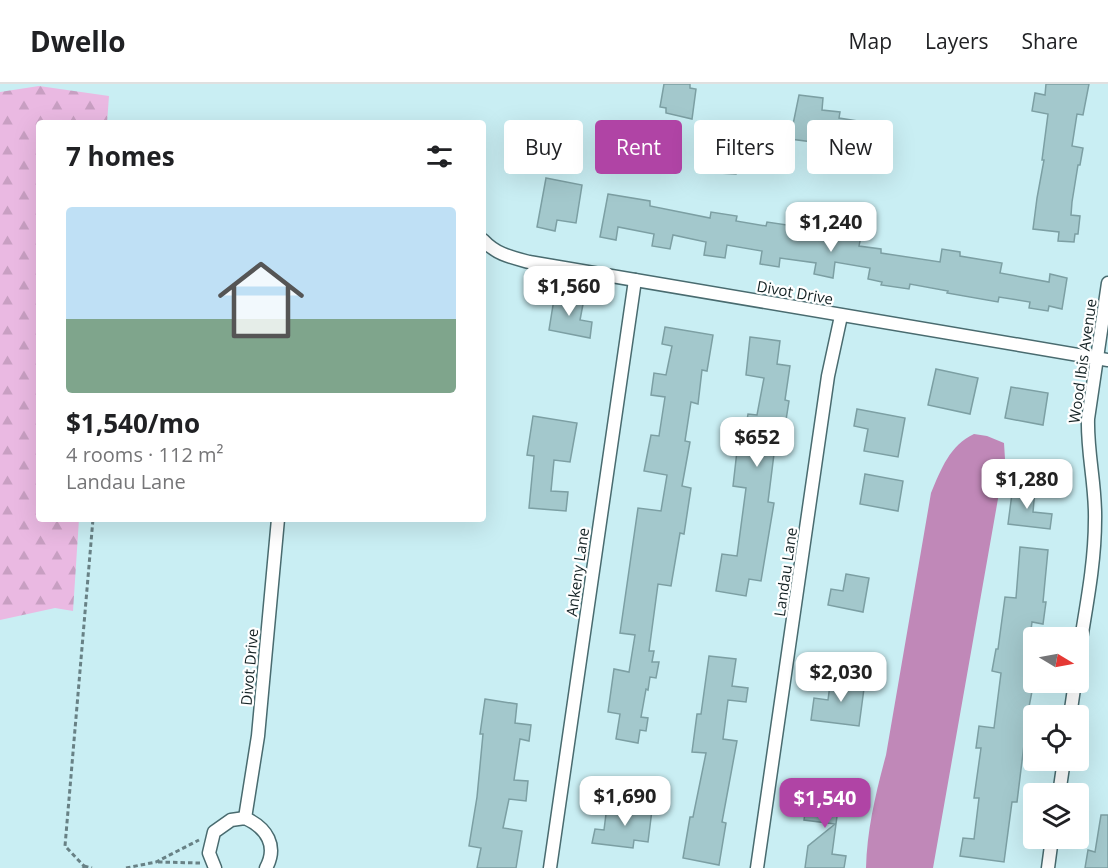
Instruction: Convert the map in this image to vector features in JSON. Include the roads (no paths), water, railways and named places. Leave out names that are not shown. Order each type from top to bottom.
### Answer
[{"type":"street","name":"Divot Drive","points":[[486,243],[505,256],[841,316],[1103,359]]},
{"type":"street","name":"Ankeny Lane","points":[[550,868],[635,280]]},
{"type":"street","name":"Wood Ibis Avenue","points":[[1082,627],[1095,540],[1095,501],[1087,438],[1088,419],[1103,359],[1108,283]]},
{"type":"street","name":"Landau Lane","points":[[757,868],[828,375],[841,316]]},
{"type":"street","name":"Divot Drive","points":[[245,818],[258,736],[278,522]]},
{"type":"street","points":[[213,866],[209,853],[214,832],[231,820],[245,818],[263,829],[269,838],[271,857],[266,868]]},
{"type":"street","points":[[1048,868],[1051,849]]}]
